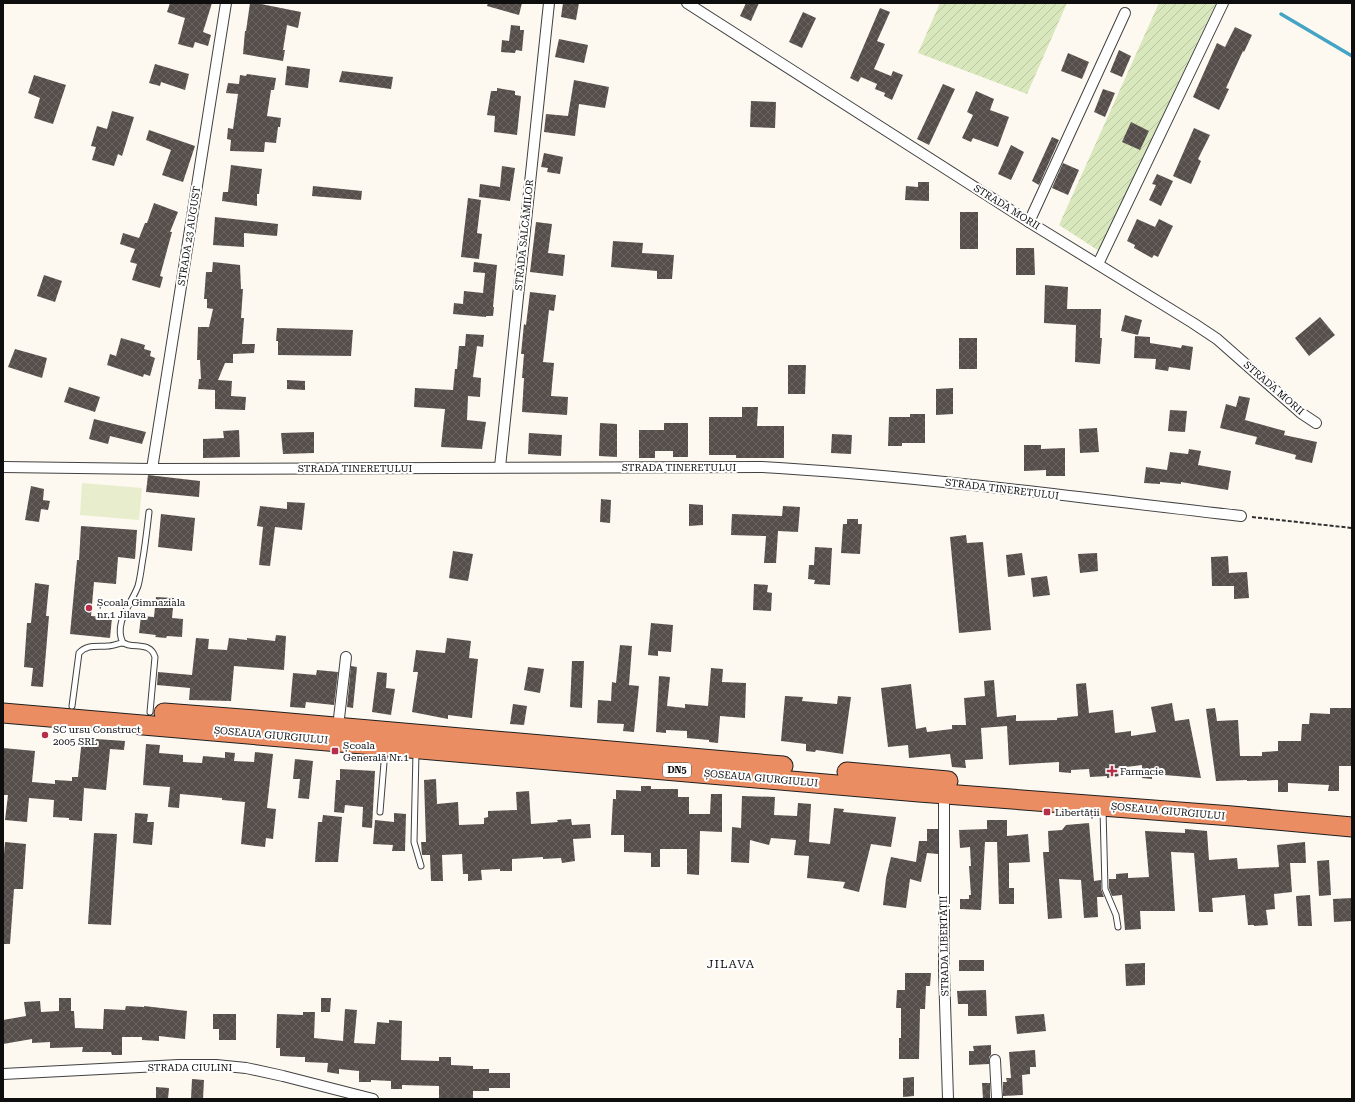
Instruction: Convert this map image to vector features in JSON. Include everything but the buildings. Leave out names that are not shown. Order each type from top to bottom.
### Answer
[{"type":"highway","name":"ȘOSEAUA GIURGIULUI","points":[[3,700],[338,727],[1352,814]]},
{"type":"highway","name":"ȘOSEAUA GIURGIULUI","points":[[3,713],[919,792],[1103,805],[1352,827]]},
{"type":"street","name":"STRADA 23 AUGUST","points":[[152,468],[226,3]]},
{"type":"street","name":"STRADA SALCÂMILOR","points":[[500,467],[549,3]]},
{"type":"street","name":"STRADA MORII","points":[[687,3],[1029,222],[1217,339],[1301,412],[1316,423]]},
{"type":"street","points":[[1098,264],[1223,3]]},
{"type":"street","points":[[1029,222],[1125,13]]},
{"type":"street","name":"STRADA TINERETULUI","points":[[3,467],[762,467],[830,471],[905,478],[1241,516]]},
{"type":"street","points":[[338,727],[346,657]]},
{"type":"street","name":"STRADA LIBERTĂȚII","points":[[944,793],[944,970],[948,1099]]},
{"type":"street","points":[[995,1060],[997,1099]]},
{"type":"street","name":"STRADA CIULINI","points":[[3,1074],[179,1065],[246,1068],[373,1099]]},
{"type":"lane","points":[[123,643],[121,638],[121,628],[125,613],[139,584],[149,512]]},
{"type":"lane","points":[[72,706],[79,653],[88,647],[108,646],[123,643],[148,648],[153,652],[155,657],[150,712]]},
{"type":"lane","points":[[380,812],[385,745]]},
{"type":"lane","points":[[416,748],[414,842],[421,866]]},
{"type":"lane","points":[[1103,805],[1105,890],[1116,915],[1118,928]]},
{"type":"path","points":[[1241,516],[1352,528]]},
{"type":"green space","points":[[940,3],[1067,3],[1027,94],[918,53]]},
{"type":"green space","points":[[1159,3],[1216,3],[1099,251],[1059,225]]},
{"type":"green space","points":[[82,483],[142,488],[139,520],[80,515]]},
{"type":"waterway","points":[[1281,14],[1352,56]]},
{"type":"place","name":"Școala Gimnaziala nr.1 Jilava","points":[[89,608]]},
{"type":"place","name":"SC ursu Construct 2005 SRL","points":[[45,735]]},
{"type":"place","name":"Școala Generală Nr.1","points":[[335,751]]},
{"type":"place","name":"Farmacie","points":[[1112,771]]},
{"type":"place","name":"Libertății","points":[[1047,812]]},
{"type":"district","name":"JILAVA","points":[[731,964]]}]
